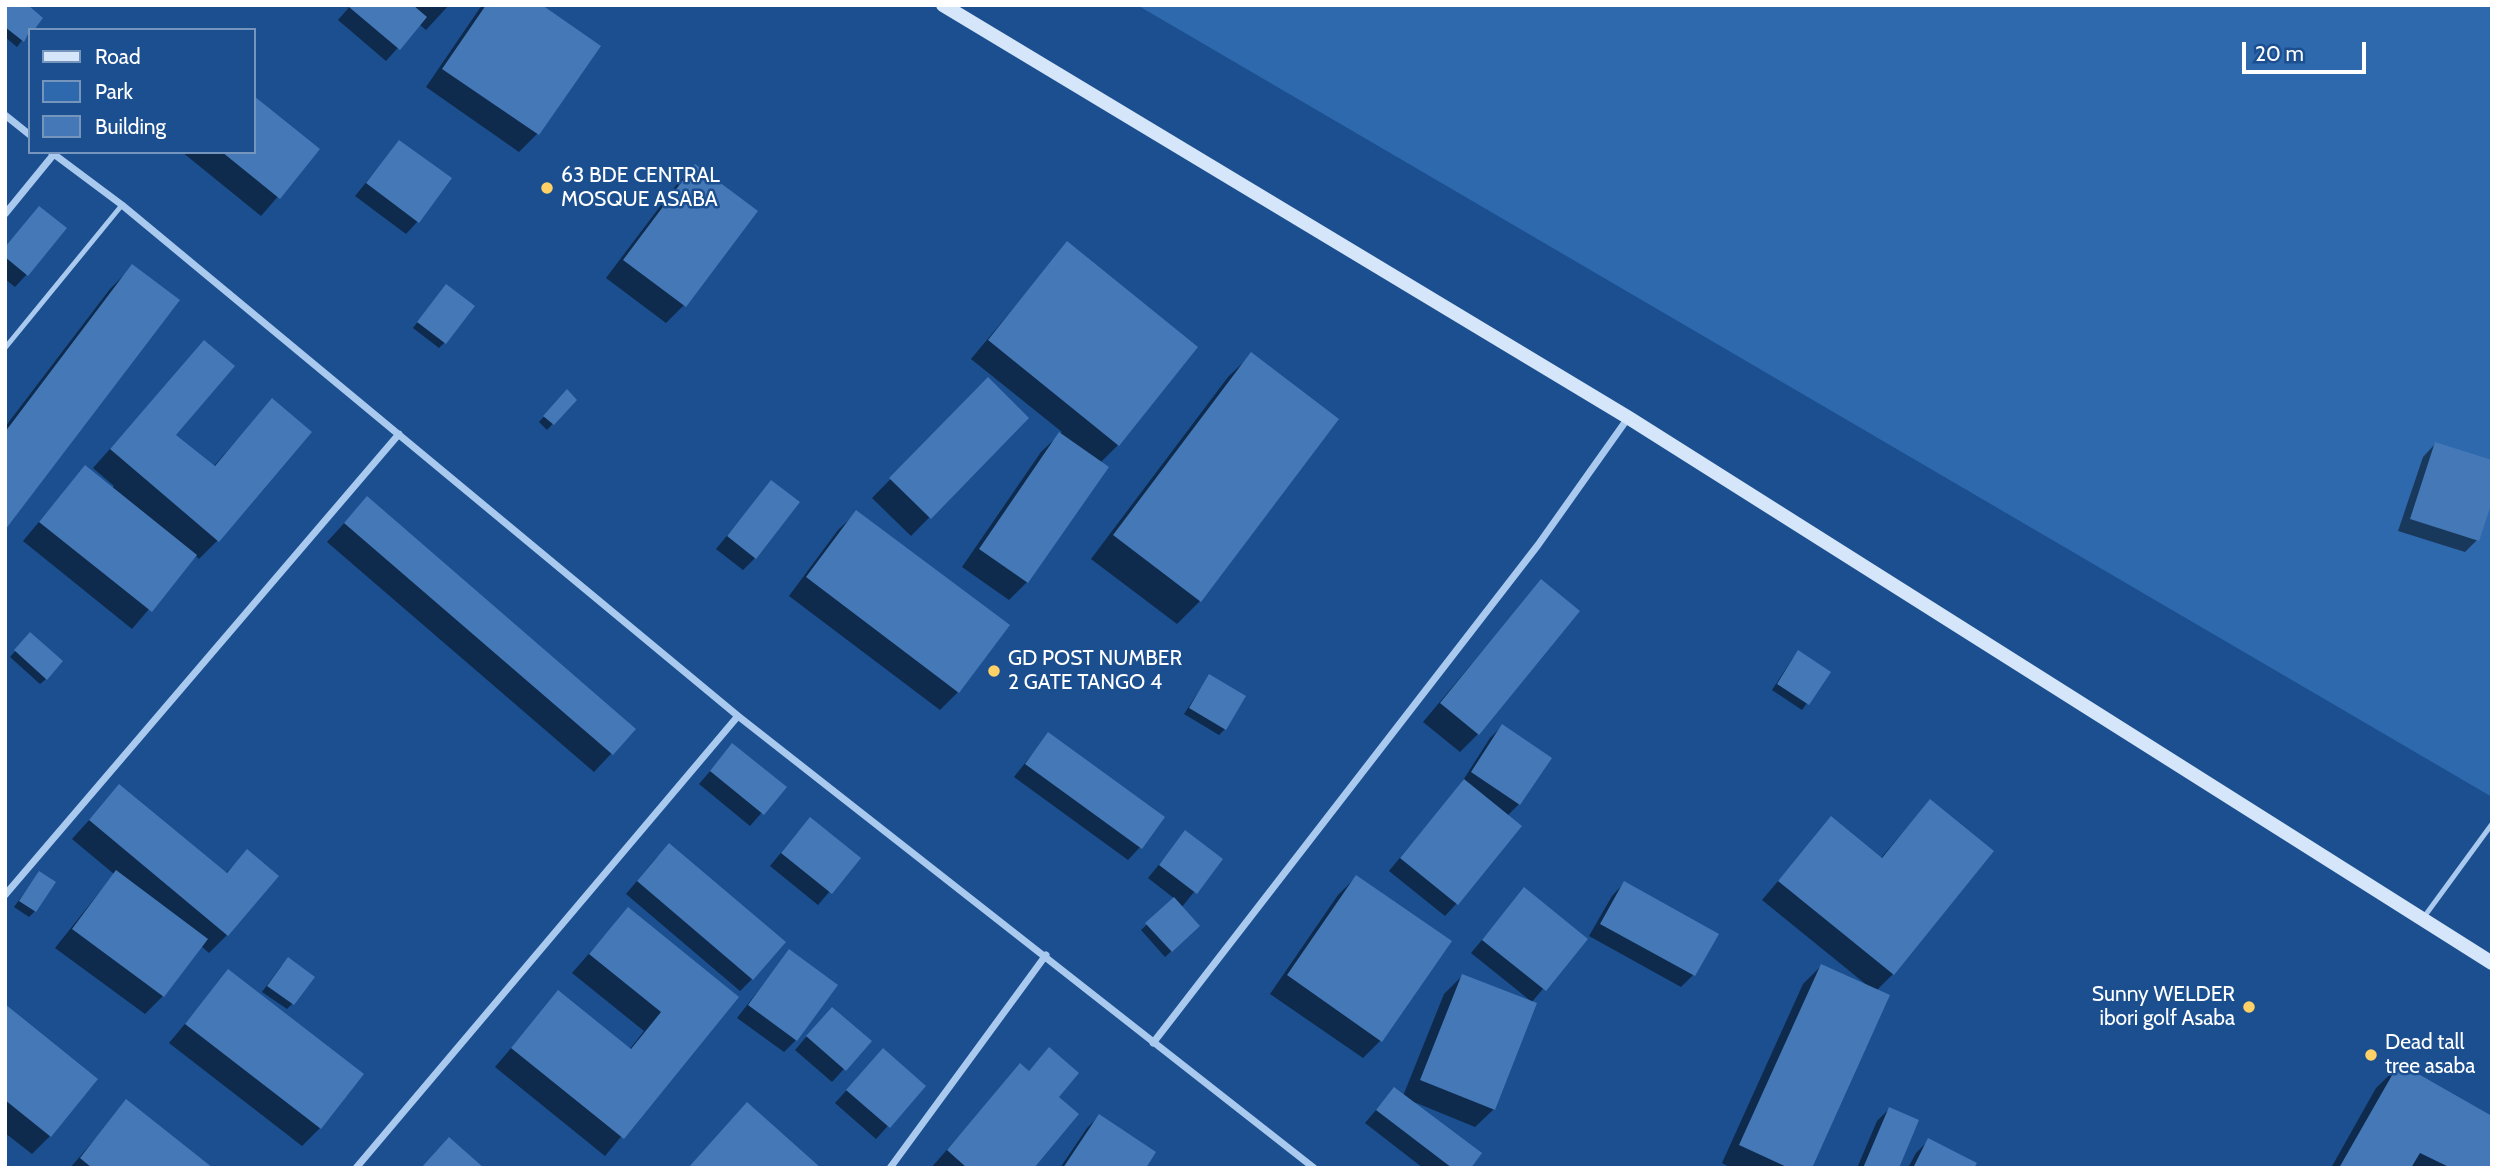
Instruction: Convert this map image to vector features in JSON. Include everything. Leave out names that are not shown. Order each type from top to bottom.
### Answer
[{"type":"main road","points":[[943,5],[1629,418],[2492,963]]},
{"type":"street","points":[[5,115],[28,133]]},
{"type":"street","points":[[5,214],[51,154]]},
{"type":"street","points":[[53,154],[122,205],[738,716],[1046,955],[1153,1043],[1314,1168]]},
{"type":"street","points":[[1153,1043],[1538,545],[1629,418]]},
{"type":"street","points":[[5,895],[399,434]]},
{"type":"street","points":[[356,1168],[738,716]]},
{"type":"street","points":[[890,1168],[1046,955]]},
{"type":"lane","points":[[5,348],[122,205]]},
{"type":"lane","points":[[2422,920],[2492,824]]},
{"type":"green space","points":[[1137,5],[2492,5],[2492,797]]},
{"type":"building","points":[[5,5],[28,5],[43,18],[36,28],[28,28],[24,42],[5,27]]},
{"type":"building","points":[[413,5],[427,17],[400,50],[349,7]]},
{"type":"building","points":[[486,5],[542,5],[601,46],[539,135],[442,69]]},
{"type":"building","points":[[256,98],[320,149],[280,199],[224,154],[256,154]]},
{"type":"building","points":[[399,140],[452,178],[419,223],[366,183]]},
{"type":"building","points":[[695,164],[758,211],[686,307],[623,260]]},
{"type":"building","points":[[39,206],[67,228],[28,276],[5,257],[5,247]]},
{"type":"building","points":[[1067,241],[1198,347],[1119,446],[988,340]]},
{"type":"building","points":[[132,264],[180,300],[5,530],[5,432]]},
{"type":"building","points":[[446,284],[475,306],[446,344],[417,322]]},
{"type":"building","points":[[204,340],[235,366],[176,435],[215,466],[272,398],[312,432],[219,542],[110,449]]},
{"type":"building","points":[[1251,352],[1339,419],[1201,602],[1113,535]]},
{"type":"building","points":[[988,377],[1029,418],[931,519],[889,478]]},
{"type":"building","points":[[567,389],[577,400],[554,425],[543,416]]},
{"type":"building","points":[[1059,432],[1109,467],[1028,583],[979,549]]},
{"type":"building","points":[[2435,442],[2492,460],[2492,502],[2479,541],[2410,519]]},
{"type":"building","points":[[85,465],[197,555],[152,612],[39,522]]},
{"type":"building","points":[[771,480],[800,502],[756,559],[727,536]]},
{"type":"building","points":[[367,496],[636,729],[613,755],[344,523]]},
{"type":"building","points":[[856,510],[1010,625],[959,693],[806,577]]},
{"type":"building","points":[[1541,579],[1580,611],[1479,735],[1440,703]]},
{"type":"building","points":[[30,632],[63,661],[47,680],[14,650]]},
{"type":"building","points":[[1798,650],[1831,672],[1809,705],[1777,684]]},
{"type":"building","points":[[1209,674],[1246,696],[1226,730],[1189,708]]},
{"type":"building","points":[[1502,724],[1552,758],[1520,805],[1471,772]]},
{"type":"building","points":[[1048,732],[1165,817],[1142,849],[1025,764]]},
{"type":"building","points":[[732,743],[787,787],[764,815],[710,771]]},
{"type":"building","points":[[1464,779],[1522,826],[1458,905],[1400,858]]},
{"type":"building","points":[[119,784],[227,873],[247,849],[279,876],[228,936],[89,820]]},
{"type":"building","points":[[1930,799],[1994,851],[1894,975],[1778,881],[1831,816],[1882,858]]},
{"type":"building","points":[[810,817],[861,858],[832,894],[781,853]]},
{"type":"building","points":[[1185,830],[1223,859],[1197,894],[1159,865]]},
{"type":"building","points":[[669,843],[786,942],[753,980],[637,881]]},
{"type":"building","points":[[116,870],[208,939],[164,997],[72,929]]},
{"type":"building","points":[[39,871],[56,882],[36,912],[19,901]]},
{"type":"building","points":[[1356,875],[1452,941],[1382,1042],[1287,975]]},
{"type":"building","points":[[1624,881],[1719,934],[1695,976],[1600,924]]},
{"type":"building","points":[[1524,887],[1588,939],[1546,991],[1482,940]]},
{"type":"building","points":[[1174,897],[1200,926],[1172,952],[1145,923]]},
{"type":"building","points":[[628,907],[739,997],[624,1139],[511,1048],[558,990],[631,1049],[661,1012],[589,954]]},
{"type":"building","points":[[789,949],[838,985],[797,1041],[748,1005]]},
{"type":"building","points":[[288,957],[315,977],[294,1005],[267,986]]},
{"type":"building","points":[[1821,964],[1890,995],[1812,1168],[1789,1168],[1739,1145]]},
{"type":"building","points":[[228,969],[364,1074],[321,1129],[185,1024]]},
{"type":"building","points":[[1462,974],[1537,1003],[1495,1110],[1420,1080]]},
{"type":"building","points":[[5,1004],[98,1079],[51,1137],[5,1100]]},
{"type":"building","points":[[832,1007],[872,1041],[846,1071],[806,1036]]},
{"type":"building","points":[[1049,1047],[1079,1073],[1059,1097],[1079,1114],[1034,1168],[967,1168],[947,1150],[1020,1063],[1029,1071]]},
{"type":"building","points":[[883,1048],[926,1086],[890,1128],[846,1090]]},
{"type":"building","points":[[2399,1063],[2492,1116],[2492,1168],[2451,1168],[2420,1153],[2411,1168],[2339,1168]]},
{"type":"building","points":[[1394,1087],[1482,1153],[1471,1168],[1452,1168],[1376,1110]]},
{"type":"building","points":[[126,1099],[213,1168],[92,1168],[80,1158]]},
{"type":"building","points":[[747,1102],[821,1168],[688,1168]]},
{"type":"building","points":[[1889,1107],[1919,1120],[1899,1168],[1863,1168]]},
{"type":"building","points":[[1099,1114],[1156,1152],[1146,1168],[1063,1168]]},
{"type":"building","points":[[449,1137],[484,1168],[421,1168]]},
{"type":"building","points":[[1928,1138],[1977,1163],[1974,1168],[1913,1168]]},
{"type":"place","name":"63 BDE CENTRAL MOSQUE ASABA","points":[[547,188]]},
{"type":"place","name":"GD POST NUMBER 2 GATE TANGO 4","points":[[994,671]]},
{"type":"place","name":"Sunny WELDER ibori golf Asaba","points":[[2249,1007]]},
{"type":"place","name":"Dead tall tree asaba","points":[[2371,1055]]}]
